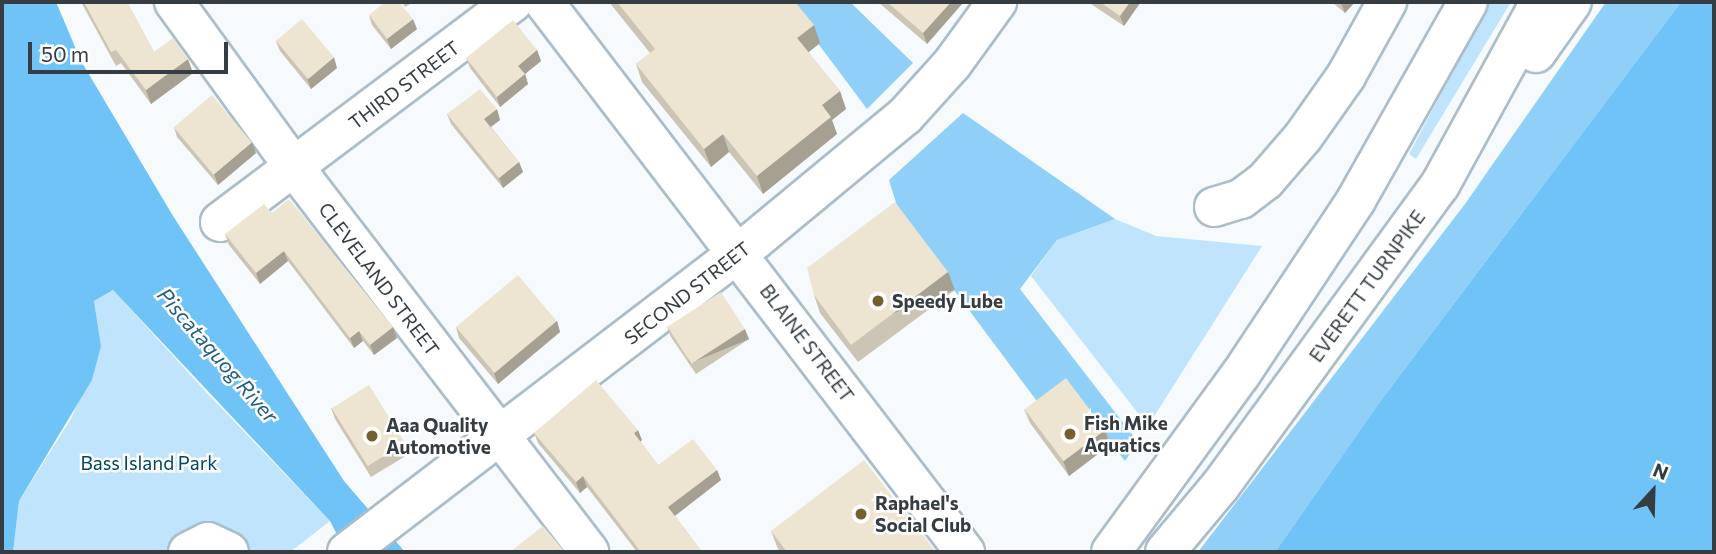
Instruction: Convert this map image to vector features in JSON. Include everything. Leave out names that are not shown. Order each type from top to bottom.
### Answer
[{"type":"main road","name":"CLEVELAND STREET","points":[[174,2],[294,167],[589,552]]},
{"type":"main road","name":"THIRD STREET","points":[[220,222],[513,2]]},
{"type":"main road","name":"BLAINE STREET","points":[[544,2],[739,252],[965,552]]},
{"type":"main road","name":"SECOND STREET","points":[[347,552],[739,252],[905,116],[952,64],[997,2]]},
{"type":"main road","points":[[1214,207],[1241,199],[1265,181],[1303,137],[1346,76],[1387,2]]},
{"type":"main road","points":[[1356,200],[1447,2]]},
{"type":"main road","points":[[1111,552],[1241,374],[1356,200],[1468,2]]},
{"type":"main road","name":"EVERETT TURNPIKE","points":[[1165,552],[1221,485],[1440,185],[1540,2]]},
{"type":"main road","points":[[1440,185],[1572,2]]},
{"type":"main road","points":[[188,552],[208,542],[229,552]]},
{"type":"green space","points":[[1490,2],[1511,2],[1416,159],[1409,154]]},
{"type":"green space","points":[[1115,219],[1156,236],[1262,246],[1148,426],[1031,276],[1057,240]]},
{"type":"green space","name":"Bass Island Park","points":[[113,290],[204,390],[330,521],[290,552],[13,552],[19,501],[71,419],[101,346],[94,301]]},
{"type":"shaded area","points":[[787,2],[850,2],[913,63],[867,109]]},
{"type":"shaded area","points":[[1606,2],[1681,2],[1379,403],[1275,552],[1198,552],[1465,204]]},
{"type":"shaded area","points":[[963,113],[1115,219],[1057,240],[1020,289],[1138,442],[1125,461],[1071,393],[1045,412],[901,219],[889,180]]},
{"type":"water","name":"Piscataquog River","points":[[2,2],[56,2],[81,61],[173,216],[344,481],[405,552],[346,552],[330,521],[113,290],[94,301],[101,346],[92,380],[19,501],[13,552],[2,552]]},
{"type":"water","points":[[1681,2],[1714,2],[1714,552],[1275,552],[1379,403]]},
{"type":"building","points":[[84,2],[127,2],[154,52],[173,38],[188,59],[146,90],[116,50],[111,52]]},
{"type":"building","points":[[385,2],[399,2],[413,19],[387,39],[369,15]]},
{"type":"building","points":[[617,2],[795,2],[814,25],[797,38],[840,91],[822,105],[831,117],[757,176],[723,134],[704,149],[636,64],[655,49]]},
{"type":"building","points":[[887,2],[951,2],[923,33]]},
{"type":"building","points":[[1100,2],[1130,2],[1120,16]]},
{"type":"building","points":[[302,19],[334,57],[308,79],[276,41]]},
{"type":"building","points":[[513,20],[537,50],[518,66],[525,74],[497,97],[466,58]]},
{"type":"building","points":[[480,89],[497,109],[484,119],[519,162],[499,178],[447,114]]},
{"type":"building","points":[[212,95],[252,142],[214,175],[174,127]]},
{"type":"building","points":[[289,199],[393,327],[370,345],[359,331],[350,338],[284,251],[256,273],[225,234],[264,204],[272,213]]},
{"type":"building","name":"Speedy Lube","points":[[895,202],[948,272],[851,345],[814,295],[807,268]]},
{"type":"building","points":[[518,275],[557,321],[495,373],[456,327]]},
{"type":"building","points":[[721,292],[745,329],[691,364],[667,327]]},
{"type":"building","name":"Fish Mike Aquatics","points":[[1066,378],[1105,430],[1064,461],[1024,409]]},
{"type":"building","points":[[596,380],[638,430],[634,433],[658,465],[693,439],[717,470],[668,507],[702,552],[641,552],[583,476],[576,482],[534,433]]},
{"type":"building","name":"Aaa Quality Automotive","points":[[369,385],[405,443],[368,466],[332,408]]},
{"type":"building","name":"Raphael's Social Club","points":[[864,460],[936,552],[787,552],[771,531]]},
{"type":"building","points":[[543,526],[565,552],[511,551]]},
{"type":"place","name":"Speedy Lube","points":[[878,301]]},
{"type":"place","name":"Fish Mike Aquatics","points":[[1070,434]]},
{"type":"place","name":"Aaa Quality Automotive","points":[[372,436]]},
{"type":"place","name":"Raphael's Social Club","points":[[861,514]]}]
